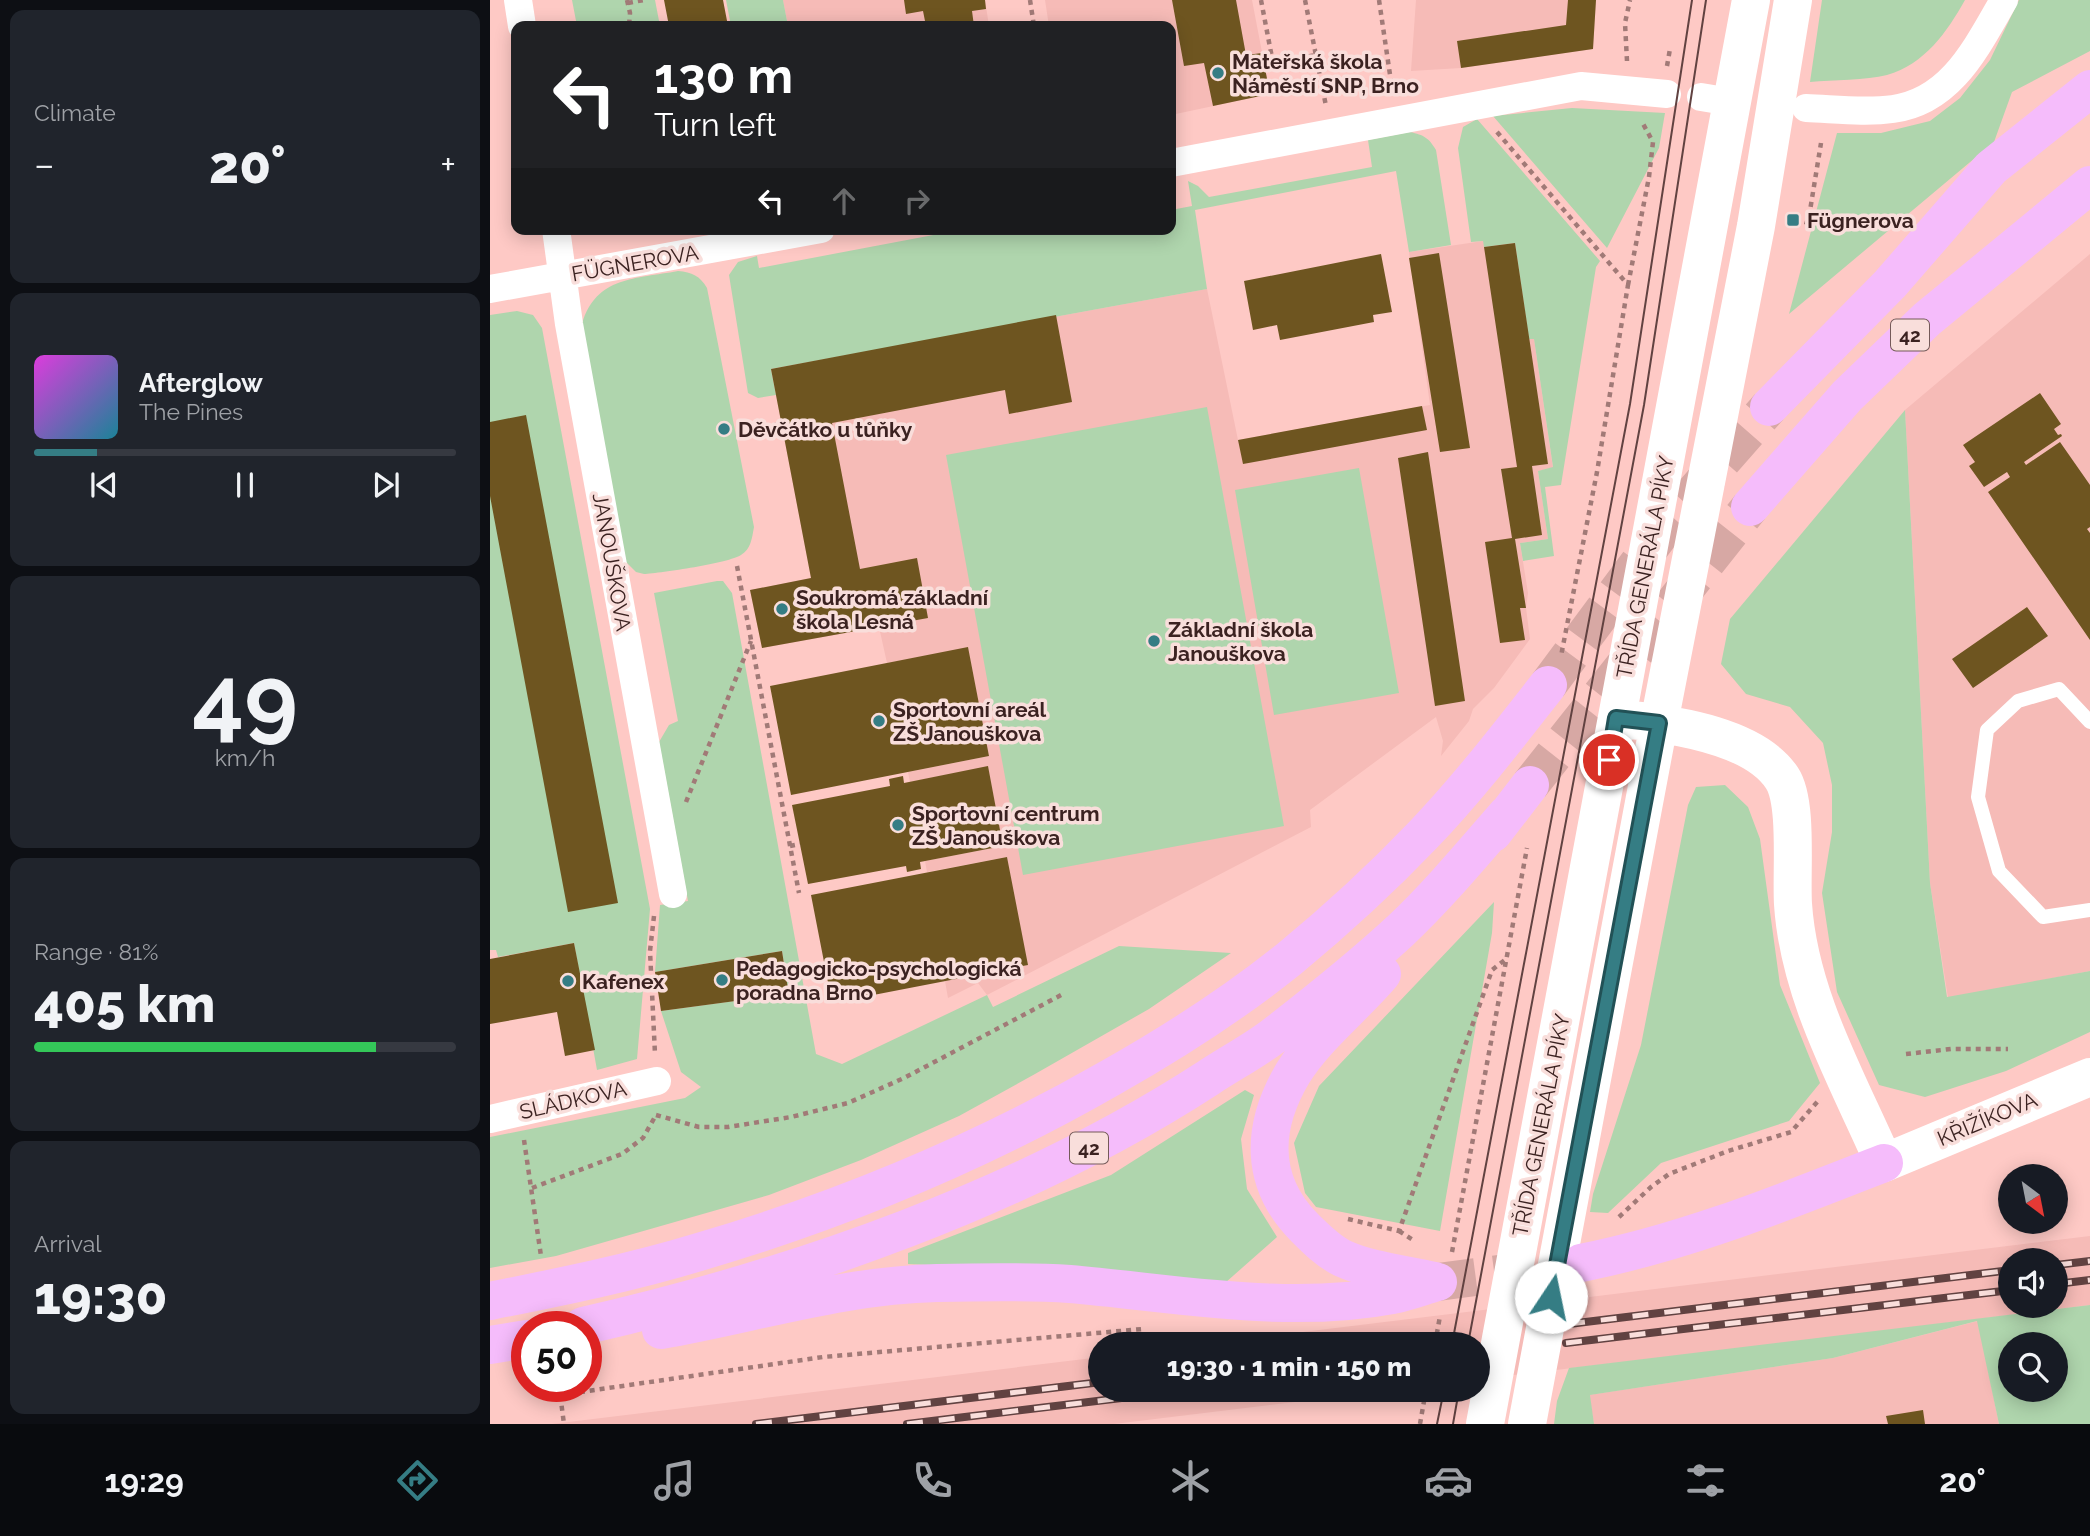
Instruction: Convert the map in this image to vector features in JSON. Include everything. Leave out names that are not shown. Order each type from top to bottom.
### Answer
[{"type":"highway","name":"42","points":[[1769,407],[1890,284],[1991,168],[2090,89]]},
{"type":"highway","name":"42","points":[[1890,284],[2005,188],[2090,122]]},
{"type":"highway","name":"42","points":[[1750,507],[1847,396],[1927,319],[2090,185]]},
{"type":"highway","name":"42","points":[[490,1301],[618,1274],[699,1252],[798,1220],[893,1184],[980,1146],[1057,1109],[1151,1055],[1234,1000],[1287,960],[1337,917],[1424,835],[1499,748],[1548,685]]},
{"type":"highway","name":"42","points":[[602,1340],[700,1323],[793,1301],[894,1285],[1066,1284],[1261,1301],[1308,1302],[1394,1295],[1438,1282],[1362,1265],[1341,1257],[1311,1235],[1283,1203],[1269,1156],[1269,1134],[1279,1099],[1295,1070],[1418,933],[1530,785]]},
{"type":"highway","name":"42","points":[[602,1321],[726,1289],[916,1224],[1076,1155],[1166,1106],[1269,1039],[1338,985],[1402,928],[1507,814]]},
{"type":"highway","points":[[1581,1262],[1684,1238],[1884,1163]]},
{"type":"highway","points":[[490,1347],[511,1342]]},
{"type":"highway","points":[[490,1347],[511,1346]]},
{"type":"main road","name":"TŘÍDA GENERÁLA PÍKY","points":[[1485,1424],[1605,780],[1647,717],[1667,454],[1714,109],[1740,71],[1751,0]]},
{"type":"main road","name":"TŘÍDA GENERÁLA PÍKY","points":[[1527,1424],[1570,1196],[1647,717],[1724,383],[1756,226],[1793,0]]},
{"type":"main road","points":[[1647,717],[1696,731],[1755,753],[1783,780],[1791,814],[1793,906],[1803,969],[1820,1018],[1884,1163]]},
{"type":"main road","name":"KŘIŽÍKOVA","points":[[1884,1163],[2090,1077]]},
{"type":"street","points":[[518,0],[521,21]]},
{"type":"street","points":[[1806,108],[1892,110],[1927,98],[1944,86],[1969,60],[2004,0]]},
{"type":"street","points":[[1176,162],[1581,86],[1624,89],[1667,84]]},
{"type":"street","name":"JANOUŠKOVA","points":[[557,235],[569,324],[673,894]]},
{"type":"street","name":"FÜGNEROVA","points":[[490,289],[787,235]]},
{"type":"street","name":"SLÁDKOVA","points":[[490,1119],[657,1081]]},
{"type":"lane","points":[[2090,722],[2059,688],[2018,701],[1987,730],[1978,797],[1999,871],[2043,917],[2090,910]]},
{"type":"path","points":[[629,21],[627,2],[644,0]]},
{"type":"path","points":[[1030,0],[1033,21]]},
{"type":"path","points":[[1261,0],[1273,63],[1316,55]]},
{"type":"path","points":[[1305,0],[1328,112]]},
{"type":"path","points":[[1379,0],[1397,120]]},
{"type":"path","points":[[1578,562],[1597,472],[1653,142],[1624,89],[1628,56],[1625,23],[1630,0]]},
{"type":"path","points":[[1667,84],[1670,50]]},
{"type":"path","points":[[1494,128],[1628,285]]},
{"type":"path","points":[[1795,219],[1808,223],[1821,143]]},
{"type":"path","points":[[744,430],[782,424]]},
{"type":"path","points":[[737,566],[799,893]]},
{"type":"path","points":[[747,621],[756,619]]},
{"type":"path","points":[[685,804],[751,640]]},
{"type":"path","points":[[790,846],[800,844]]},
{"type":"path","points":[[1460,1209],[1521,882]]},
{"type":"path","points":[[532,1188],[622,1154],[643,1138],[656,1115],[657,1081],[650,951]]},
{"type":"path","points":[[1311,1235],[1331,1216],[1399,1231],[1492,970],[1506,959]]},
{"type":"path","points":[[656,1115],[699,1127],[728,1127],[791,1118],[848,1103],[904,1078],[1065,993]]},
{"type":"path","points":[[1906,1054],[1951,1049],[2008,1049]]},
{"type":"path","points":[[1615,1221],[1669,1174],[1728,1151],[1791,1132],[1823,1098]]},
{"type":"path","points":[[526,1159],[538,1238]]},
{"type":"path","points":[[602,1388],[823,1357],[1147,1328]]},
{"type":"path","points":[[557,1424],[564,1424],[561,1402]]},
{"type":"path","points":[[1420,1424],[1424,1402]]},
{"type":"shaded area","points":[[783,0],[985,0],[988,21],[787,21]]},
{"type":"shaded area","name":"Mateřská škola Náměstí SNP, Brno","points":[[1045,0],[1252,0],[1270,94],[1176,114],[1176,21],[1048,21]]},
{"type":"shaded area","points":[[1416,0],[1596,0],[1593,49],[1461,68],[1411,71]]},
{"type":"shaded area","name":"Základní škola Janouškova","points":[[1483,241],[1485,247],[1515,243],[1529,339],[1534,339],[1553,468],[1538,471],[1548,539],[1520,543],[1528,593],[1526,608],[1530,639],[1494,688],[1473,709],[1469,721],[1441,756],[1443,741],[1436,717],[1310,810],[1311,827],[987,995],[978,983],[948,998],[945,981],[1027,965],[1007,857],[927,872],[925,861],[1003,846],[988,767],[910,782],[908,772],[989,756],[968,648],[887,663],[879,627],[762,648],[750,590],[811,578],[771,369],[1207,289],[1238,440],[1430,405],[1409,252]]},
{"type":"shaded area","points":[[2090,254],[2090,971],[1948,998],[1930,883],[1905,410]]},
{"type":"shaded area","points":[[2090,1236],[2090,1305],[2068,1308],[2068,1248],[1998,1248],[1998,1316],[1490,1378],[1490,1332],[1302,1332]]},
{"type":"shaded area","points":[[1978,1321],[1999,1424],[1594,1424],[1589,1395],[1833,1358]]},
{"type":"shaded area","points":[[1088,1359],[1088,1402],[1295,1402],[1114,1424],[552,1424]]},
{"type":"green space","points":[[572,0],[655,0],[659,21],[576,21]]},
{"type":"green space","points":[[726,0],[783,0],[787,21],[730,21]]},
{"type":"green space","points":[[1822,0],[1965,0],[1934,45],[1901,70],[1869,78],[1810,82]]},
{"type":"green space","points":[[2019,0],[2090,0],[2090,51],[2012,92],[1994,142],[1789,314],[1837,133],[1881,133],[1930,121],[1960,98],[1990,60]]},
{"type":"green space","points":[[1572,108],[1665,113],[1659,148],[1607,248],[1493,116]]},
{"type":"green space","points":[[1477,119],[1600,261],[1596,267],[1561,485],[1545,487],[1554,556],[1523,561],[1520,543],[1548,539],[1538,471],[1553,467],[1534,339],[1529,339],[1515,243],[1484,247],[1483,241],[1471,242],[1458,148],[1463,127]]},
{"type":"green space","points":[[1410,132],[1419,134],[1431,143],[1436,150],[1451,245],[1409,252],[1396,171],[1195,210],[1207,289],[771,369],[776,395],[758,398],[748,393],[729,275],[738,262],[757,256],[759,268],[933,235],[1176,235],[1176,209],[1192,206],[1188,181],[1209,197],[1372,167],[1368,140]]},
{"type":"green space","points":[[678,271],[695,275],[707,288],[754,527],[747,550],[734,558],[644,574],[636,572],[626,562],[582,324],[588,308],[607,288],[620,282]]},
{"type":"green space","points":[[517,311],[533,315],[542,328],[650,909],[637,1059],[597,1070],[574,943],[498,957],[496,950],[490,950],[490,315]]},
{"type":"green space","points":[[1207,407],[1284,826],[1023,875],[946,455]]},
{"type":"green space","points":[[1905,410],[1930,883],[1947,997],[2090,971],[2090,1032],[2006,1071],[1925,1097],[1879,1085],[1837,992],[1822,893],[1832,832],[1832,785],[1823,743],[1790,707],[1746,694],[1721,664],[1730,619]]},
{"type":"green space","points":[[1359,468],[1399,693],[1274,715],[1235,490]]},
{"type":"green space","points":[[723,581],[732,593],[816,1054],[842,1064],[987,995],[993,1007],[1119,946],[1231,953],[1149,1009],[1035,1074],[959,1116],[861,1160],[769,1195],[556,1256],[490,1268],[490,1137],[685,1098],[701,1087],[681,1072],[661,1011],[742,1000],[742,997],[788,989],[782,951],[655,972],[660,905],[688,901],[659,742],[669,725],[678,721],[654,593]]},
{"type":"green space","points":[[1725,785],[1748,807],[1760,839],[1780,985],[1820,1083],[1789,1121],[1661,1163],[1608,1213],[1590,1212],[1593,1194],[1641,1045],[1688,805],[1696,787]]},
{"type":"green space","points":[[1494,902],[1492,933],[1440,1231],[1316,1207],[1305,1193],[1294,1143],[1319,1086]]},
{"type":"green space","points":[[1245,1090],[1254,1095],[1241,1139],[1247,1189],[1277,1237],[1225,1283],[1106,1273],[908,1264],[908,1253],[1111,1175]]},
{"type":"green space","points":[[2090,1305],[2090,1424],[1999,1424],[1977,1321],[1833,1358],[1590,1395],[1594,1424],[1554,1424],[1557,1401],[1569,1368],[1998,1316],[2068,1318],[2068,1308]]},
{"type":"building","points":[[664,0],[723,0],[727,21],[668,21]]},
{"type":"building","points":[[904,0],[985,0],[986,9],[972,11],[973,21],[925,21],[923,11],[906,14]]},
{"type":"building","points":[[1172,0],[1236,0],[1246,55],[1262,53],[1270,94],[1213,106],[1204,63],[1184,66]]},
{"type":"building","points":[[1568,0],[1596,0],[1593,49],[1461,68],[1457,41],[1566,25]]},
{"type":"building","points":[[1515,243],[1548,464],[1532,466],[1542,535],[1515,539],[1526,608],[1520,608],[1525,640],[1500,643],[1485,542],[1512,538],[1501,469],[1517,467],[1484,247]]},
{"type":"building","points":[[1439,253],[1470,448],[1440,452],[1409,258]]},
{"type":"building","points":[[1381,254],[1392,312],[1373,315],[1374,322],[1280,340],[1277,325],[1253,330],[1244,281]]},
{"type":"building","points":[[1056,315],[1072,402],[1009,414],[1005,390],[832,423],[860,569],[917,558],[928,618],[762,648],[750,590],[811,578],[771,369]]},
{"type":"building","points":[[2040,393],[2061,424],[2054,429],[2062,436],[2024,462],[2026,465],[2060,442],[2090,485],[2090,527],[2087,529],[2090,533],[2090,640],[1988,492],[2010,477],[2007,472],[1984,487],[1969,466],[1975,462],[1963,445]]},
{"type":"building","points":[[1422,406],[1427,430],[1243,464],[1238,440]]},
{"type":"building","points":[[526,415],[618,903],[568,912],[490,496],[490,422]]},
{"type":"building","points":[[1428,452],[1465,701],[1435,706],[1398,458]]},
{"type":"building","points":[[2027,607],[2048,636],[1973,688],[1952,659]]},
{"type":"building","name":"Sportovní areál ZŠ Janouškova","points":[[968,647],[989,756],[791,795],[770,686]]},
{"type":"building","name":"Sportovní centrum ZŠ Janouškova","points":[[988,766],[1003,846],[920,862],[921,869],[907,872],[906,866],[808,884],[792,805],[890,786],[889,779],[903,776],[904,783]]},
{"type":"building","points":[[1007,857],[1028,965],[832,1003],[811,895]]},
{"type":"building","points":[[574,943],[595,1050],[565,1056],[557,1012],[490,1024],[490,959]]},
{"type":"building","name":"Pedagogicko-psychologická poradna Brno","points":[[782,951],[788,989],[742,997],[743,1000],[661,1011],[655,972]]},
{"type":"building","points":[[1923,1410],[1925,1424],[1888,1424],[1886,1416]]},
{"type":"tunnel","points":[[1548,685],[1672,518],[1769,407]]},
{"type":"tunnel","points":[[1530,785],[1750,507]]},
{"type":"tunnel","points":[[1438,1282],[1581,1263]]},
{"type":"tram line","points":[[1454,1332],[1630,404],[1692,0]]},
{"type":"tram line","points":[[1470,1332],[1644,405],[1706,0]]},
{"type":"tram line","points":[[1437,1424],[1442,1402]]},
{"type":"tram line","points":[[1453,1424],[1457,1402]]},
{"type":"railway","points":[[2068,1264],[2090,1261]]},
{"type":"railway","points":[[1569,1324],[1998,1272]]},
{"type":"railway","points":[[2068,1283],[2090,1280]]},
{"type":"railway","points":[[1566,1343],[1998,1292]]},
{"type":"railway","points":[[756,1424],[1088,1384]]},
{"type":"railway","points":[[907,1424],[1089,1402]]},
{"type":"place","name":"Mateřská škola Náměstí SNP, Brno","points":[[1218,73]]},
{"type":"place","name":"Fügnerova","points":[[1793,220]]},
{"type":"place","name":"Děvčátko u tůňky","points":[[724,429]]},
{"type":"place","name":"Soukromá základní škola Lesná","points":[[782,609]]},
{"type":"place","name":"Základní škola Janouškova","points":[[1154,641]]},
{"type":"place","name":"Sportovní areál ZŠ Janouškova","points":[[879,721]]},
{"type":"place","name":"Sportovní centrum ZŠ Janouškova","points":[[898,825]]},
{"type":"place","name":"Pedagogicko-psychologická poradna Brno","points":[[722,980]]},
{"type":"place","name":"Kafenex","points":[[568,981]]},
{"type":"route","points":[[1551,1297],[1659,723],[1616,718],[1609,760]]}]
